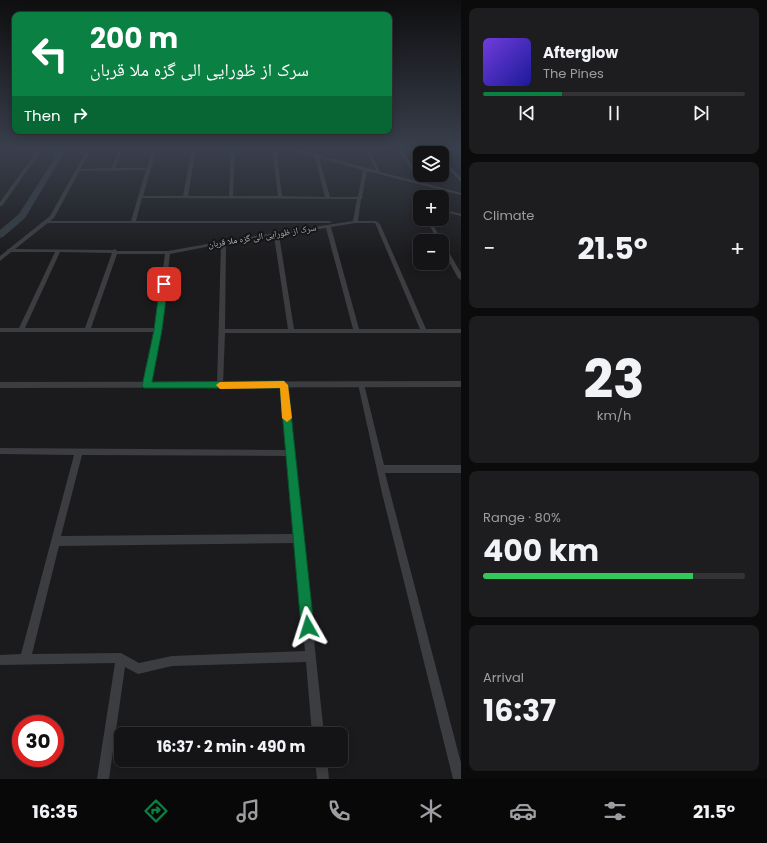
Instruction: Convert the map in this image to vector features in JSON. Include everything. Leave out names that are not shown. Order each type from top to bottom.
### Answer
[{"type":"street","points":[[0,205],[15,184]]},
{"type":"street","points":[[0,259],[52,217],[70,184]]},
{"type":"street","points":[[133,222],[144,184]]},
{"type":"street","points":[[185,198],[187,184]]},
{"type":"street","points":[[231,198],[232,184]]},
{"type":"street","points":[[278,184],[280,198]]},
{"type":"street","points":[[324,184],[328,198]]},
{"type":"street","points":[[353,222],[361,198],[363,184]]},
{"type":"street","points":[[424,185],[461,194]]},
{"type":"street","points":[[140,198],[361,198]]},
{"type":"street","points":[[449,212],[461,215]]},
{"type":"street","points":[[46,222],[376,222],[424,331]]},
{"type":"street","name":"سرک از ظورایی الی گزه ملا قربان","points":[[10,250],[168,253],[224,242],[353,222]]},
{"type":"street","points":[[328,226],[357,331]]},
{"type":"street","points":[[276,234],[290,331]]},
{"type":"street","points":[[220,385],[224,242]]},
{"type":"street","points":[[21,330],[58,251]]},
{"type":"street","points":[[88,329],[115,251]]},
{"type":"street","points":[[147,386],[158,330],[168,253]]},
{"type":"street","points":[[449,257],[461,278]]},
{"type":"street","points":[[0,330],[158,330]]},
{"type":"street","points":[[222,331],[461,331]]},
{"type":"street","points":[[361,384],[381,469],[460,779]]},
{"type":"street","points":[[0,386],[461,384]]},
{"type":"street","points":[[284,385],[317,727]]},
{"type":"street","points":[[0,452],[79,451],[290,453]]},
{"type":"street","points":[[25,660],[79,451]]},
{"type":"street","points":[[381,469],[461,469]]},
{"type":"street","points":[[56,541],[298,538]]},
{"type":"street","points":[[0,660],[121,658],[138,669],[172,661],[311,656]]},
{"type":"street","points":[[103,779],[121,658]]},
{"type":"street","points":[[322,767],[323,779]]},
{"type":"waterway","points":[[0,235],[22,216],[42,184]]},
{"type":"slow traffic","points":[[220,385],[284,385],[287,418]]},
{"type":"route","points":[[164,284],[158,330],[147,386],[284,385],[308,627]]}]
